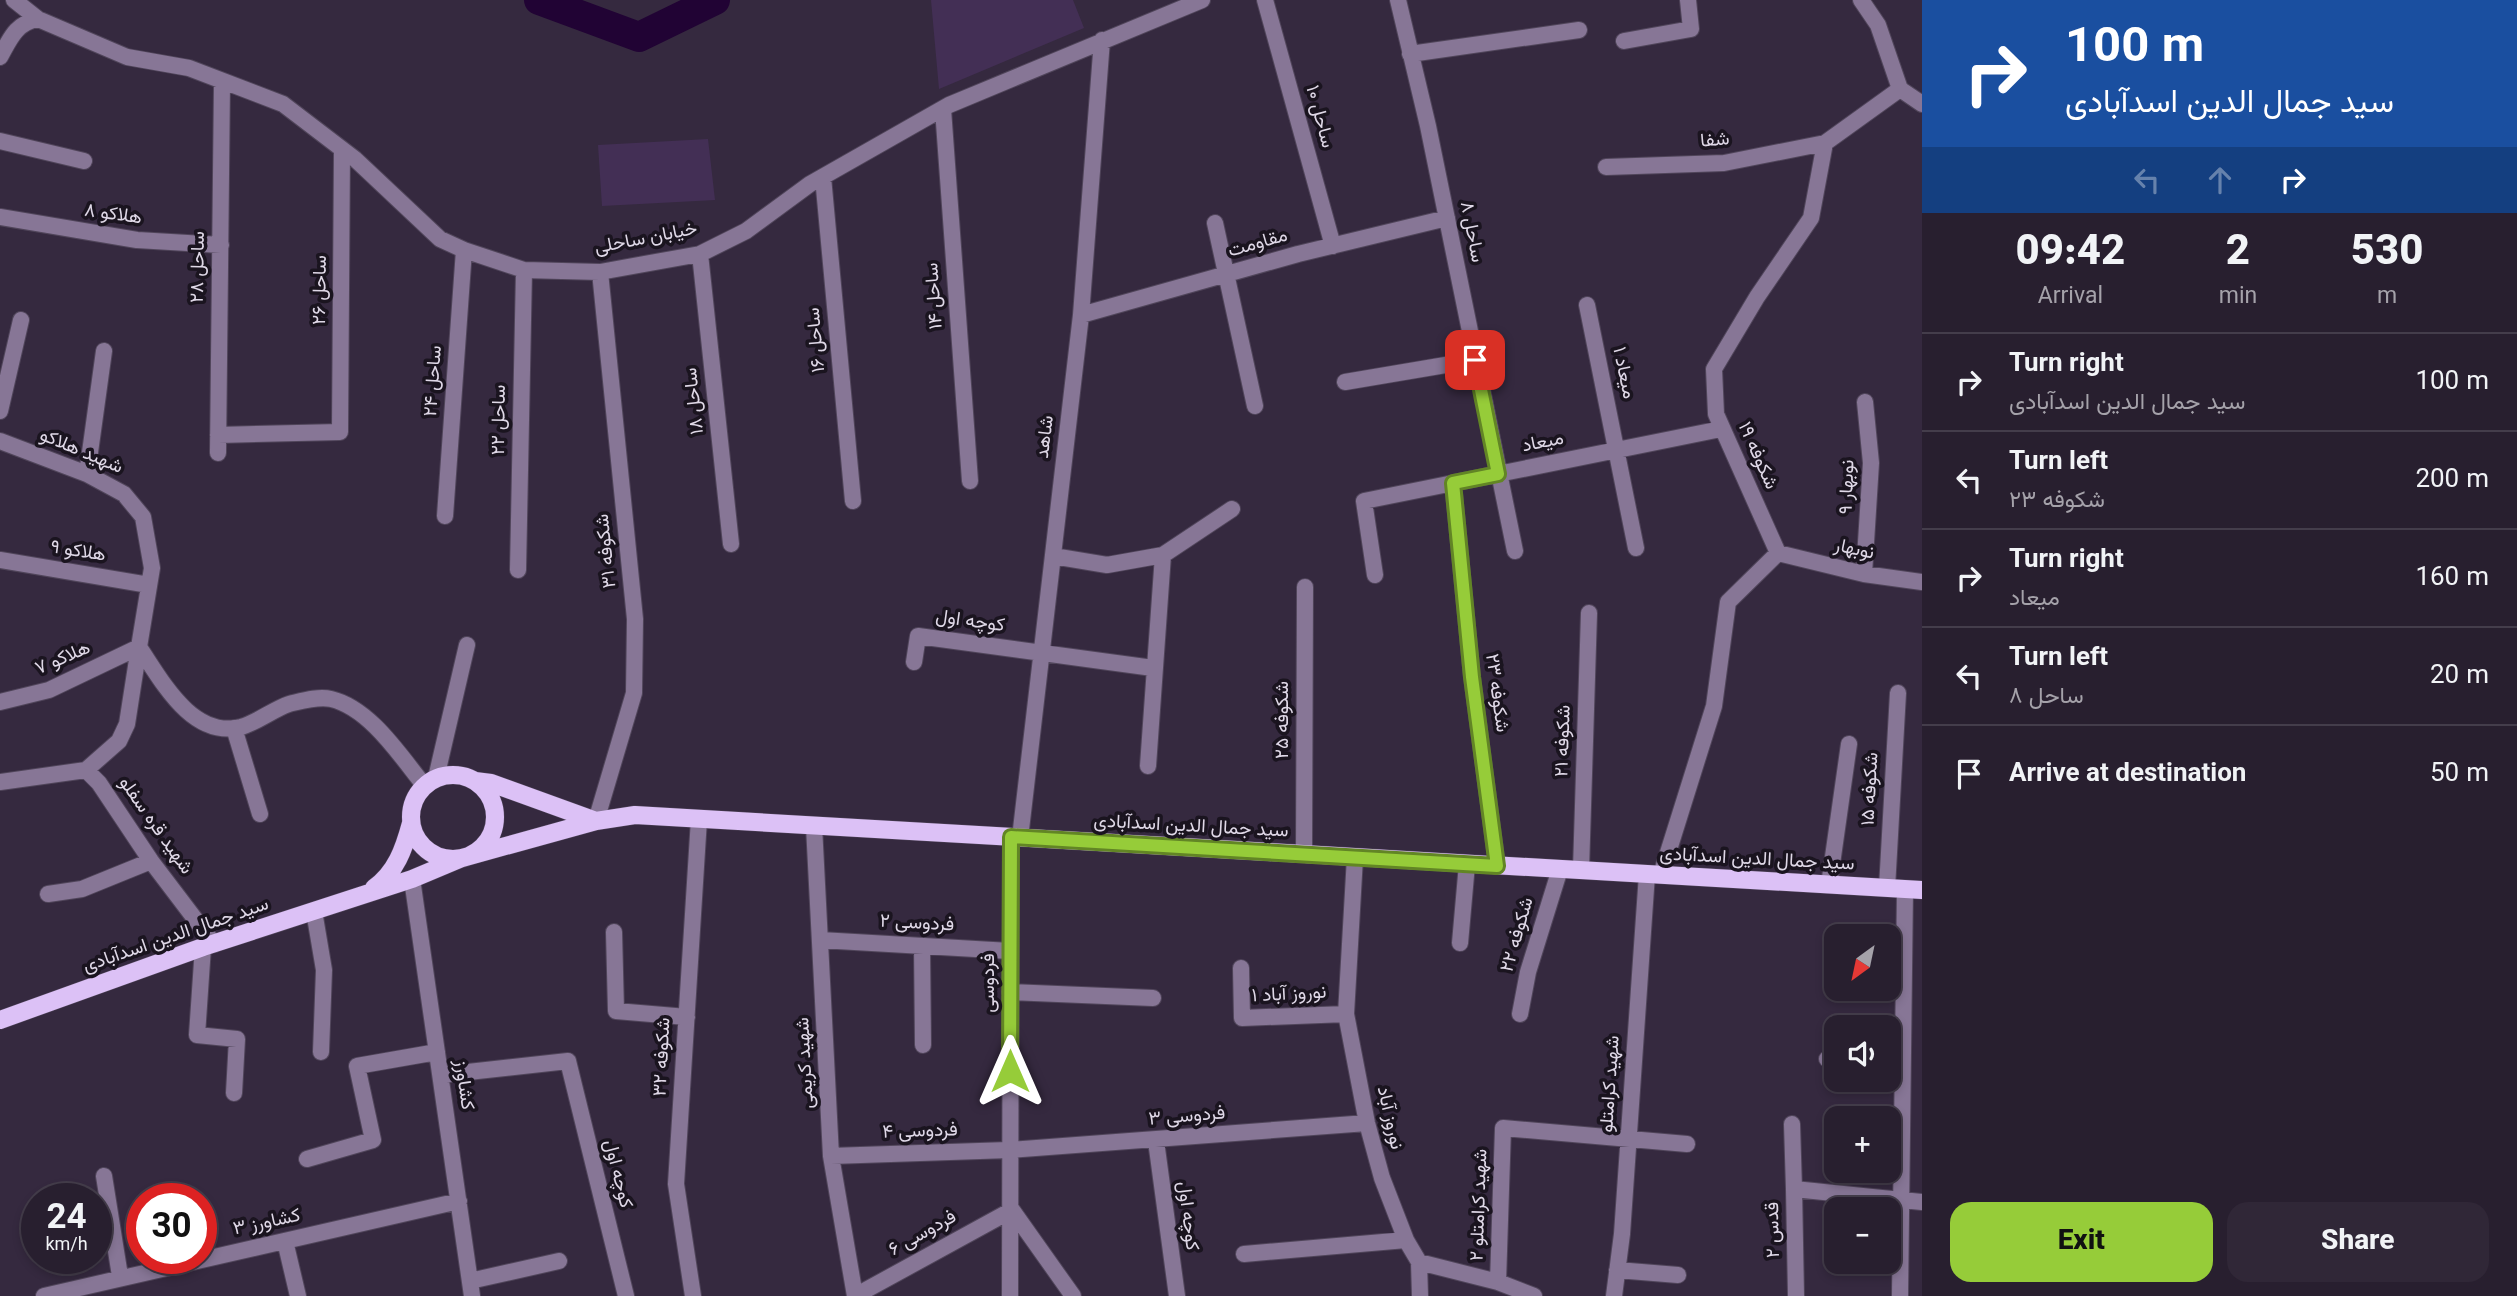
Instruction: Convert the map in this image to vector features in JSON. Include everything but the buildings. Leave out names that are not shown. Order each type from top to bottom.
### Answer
[{"type":"main road","points":[[367,893],[388,878],[404,849],[416,796],[430,782],[449,775],[491,783],[596,821]]},
{"type":"main road","points":[[411,823],[424,847],[435,855],[463,858],[486,843],[495,817],[486,791],[475,781]]},
{"type":"main road","name":"سید جمال الدین اسدآبادی","points":[[1,1017],[412,879],[463,858],[596,821],[635,815],[1904,889]]},
{"type":"street","name":"خیابان ساحلی","points":[[14,0],[31,20],[127,57],[189,68],[283,104],[342,149],[440,239],[524,270],[600,272],[700,254],[746,230],[824,177],[943,109],[1202,0]]},
{"type":"street","name":"ساحل ۱۰","points":[[1265,0],[1333,246]]},
{"type":"street","name":"ساحل ۸","points":[[1398,0],[1447,218],[1515,551]]},
{"type":"street","points":[[1623,41],[1691,29],[1688,0]]},
{"type":"street","points":[[1861,0],[1878,25],[1900,89],[1922,104]]},
{"type":"street","points":[[0,57],[15,31],[31,20]]},
{"type":"street","points":[[1410,54],[1579,30]]},
{"type":"street","name":"شاهد","points":[[1016,837],[1042,654],[1082,315],[1102,40]]},
{"type":"street","name":"ساحل ۲۸","points":[[218,453],[222,82]]},
{"type":"street","points":[[1825,143],[1900,89]]},
{"type":"street","name":"ساحل ۱۴","points":[[943,109],[970,481]]},
{"type":"street","points":[[0,141],[84,161]]},
{"type":"street","name":"شفا","points":[[1606,167],[1724,163],[1825,143]]},
{"type":"street","name":"شکوفه ۱۹","points":[[1778,553],[1721,429],[1716,414],[1714,369],[1757,297],[1811,218],[1825,143]]},
{"type":"street","name":"ساحل ۲۶","points":[[218,435],[340,432],[342,149]]},
{"type":"street","name":"ساحل ۱۶","points":[[824,177],[853,500]]},
{"type":"street","name":"هلاکو ۸","points":[[0,217],[137,240],[220,245]]},
{"type":"street","name":"مقاومت","points":[[1082,315],[1227,274],[1447,218]]},
{"type":"street","points":[[1215,223],[1255,406]]},
{"type":"street","name":"ساحل ۲۴","points":[[445,516],[464,250]]},
{"type":"street","name":"ساحل ۱۸","points":[[700,254],[732,544]]},
{"type":"street","name":"ساحل ۲۲","points":[[518,570],[524,270]]},
{"type":"street","name":"شکوفه ۳۱","points":[[596,821],[634,693],[635,619],[600,272]]},
{"type":"street","name":"میعاد ۱","points":[[1587,305],[1636,548]]},
{"type":"street","points":[[0,411],[21,320]]},
{"type":"street","points":[[87,474],[104,351]]},
{"type":"street","points":[[1345,382],[1475,360]]},
{"type":"street","name":"نوبهار ۹","points":[[1864,574],[1871,463],[1865,402]]},
{"type":"street","name":"میعاد","points":[[1375,575],[1364,501],[1721,429]]},
{"type":"street","name":"شهید هلاکو","points":[[0,441],[87,474],[124,494],[143,517],[152,568],[127,724],[119,741],[86,770]]},
{"type":"street","name":"شکوفه ۲۳","points":[[1453,483],[1472,677],[1497,866]]},
{"type":"street","points":[[1053,556],[1107,565],[1163,555],[1232,509]]},
{"type":"street","points":[[1654,875],[1714,706],[1728,602],[1778,553]]},
{"type":"street","name":"نوبهار","points":[[1778,553],[1864,574],[1922,582]]},
{"type":"street","points":[[1148,766],[1163,555]]},
{"type":"street","name":"هلاکو ۹","points":[[0,560],[149,585]]},
{"type":"street","name":"شکوفه ۲۵","points":[[1304,854],[1305,587]]},
{"type":"street","name":"شکوفه ۲۱","points":[[1581,870],[1589,612]]},
{"type":"street","name":"کوچه اول","points":[[914,662],[918,636],[1042,654]]},
{"type":"street","points":[[430,782],[467,645]]},
{"type":"street","points":[[139,648],[173,697],[199,720],[220,730],[243,726],[278,708],[306,699],[332,699],[365,717],[430,782]]},
{"type":"street","name":"هلاکو ۷","points":[[0,702],[49,690],[139,648]]},
{"type":"street","points":[[1042,654],[1153,668]]},
{"type":"street","name":"شکوفه ۱۵","points":[[1898,693],[1904,889],[1898,1015]]},
{"type":"street","points":[[234,728],[260,814]]},
{"type":"street","points":[[1829,885],[1849,744]]},
{"type":"street","points":[[0,782],[86,770]]},
{"type":"street","name":"شهید قره سفلو","points":[[86,770],[99,783],[208,946]]},
{"type":"street","name":"شکوفه ۳۲","points":[[693,1296],[676,1184],[699,819]]},
{"type":"street","name":"شهید کریمی","points":[[814,826],[831,1156],[855,1296]]},
{"type":"street","name":"فردوسی","points":[[1010,1296],[1010,951],[1016,837]]},
{"type":"street","name":"نوروز آباد","points":[[1355,857],[1346,1014],[1367,1123],[1382,1178],[1406,1240],[1419,1262]]},
{"type":"street","points":[[48,894],[82,888],[150,861]]},
{"type":"street","points":[[1460,943],[1467,864]]},
{"type":"street","name":"شکوفه ۲۲","points":[[1520,1014],[1528,972],[1560,869]]},
{"type":"street","name":"شهید کرامتلو","points":[[1614,1296],[1654,875]]},
{"type":"street","name":"کشاورز","points":[[412,879],[471,1288]]},
{"type":"street","points":[[314,911],[324,970],[321,1052]]},
{"type":"street","points":[[614,932],[616,1011],[687,1017]]},
{"type":"street","name":"فردوسی ۲","points":[[820,940],[1010,951]]},
{"type":"street","points":[[208,946],[197,1035],[237,1039],[234,1093]]},
{"type":"street","points":[[922,946],[923,1045]]},
{"type":"street","name":"نوروز آباد ۱","points":[[1241,968],[1242,1018],[1346,1014]]},
{"type":"street","points":[[1010,992],[1153,998]]},
{"type":"street","points":[[307,1159],[373,1140],[357,1066],[437,1052]]},
{"type":"street","name":"کوچه اول","points":[[441,1075],[568,1061],[626,1296]]},
{"type":"street","name":"شکوفه ۱۵","points":[[1898,1092],[1903,1198],[1900,1296]]},
{"type":"street","name":"فردوسی ۳","points":[[1009,1150],[1367,1123]]},
{"type":"street","points":[[1792,1124],[1794,1189]]},
{"type":"street","name":"شهید کرامتلو ۲","points":[[1498,1282],[1503,1128],[1628,1138]]},
{"type":"street","points":[[1628,1138],[1687,1144]]},
{"type":"street","name":"کوچه اول","points":[[1156,1141],[1177,1296]]},
{"type":"street","name":"فردوسی ۴","points":[[831,1156],[1009,1150]]},
{"type":"street","points":[[104,1176],[120,1276]]},
{"type":"street","name":"قدس ۲","points":[[1796,1296],[1794,1189],[1922,1202]]},
{"type":"street","name":"کشاورز ۳","points":[[44,1296],[120,1276],[459,1200]]},
{"type":"street","points":[[1012,1210],[1073,1296]]},
{"type":"street","name":"فردوسی ۶","points":[[855,1296],[1012,1210]]},
{"type":"street","points":[[1244,1254],[1406,1240]]},
{"type":"street","points":[[285,1241],[298,1296]]},
{"type":"street","points":[[471,1288],[559,1261]]},
{"type":"street","points":[[1420,1296],[1419,1262],[1498,1282],[1534,1296]]},
{"type":"street","points":[[1617,1270],[1678,1275]]},
{"type":"shaded area","points":[[931,0],[1073,0],[1084,28],[939,89]]},
{"type":"shaded area","points":[[708,139],[715,200],[602,206],[598,145]]},
{"type":"waterway","points":[[539,0],[639,37],[715,0]]},
{"type":"route","points":[[1010,1071],[1011,837],[1497,866],[1488,780],[1472,677],[1453,483],[1498,474],[1475,360]]}]
